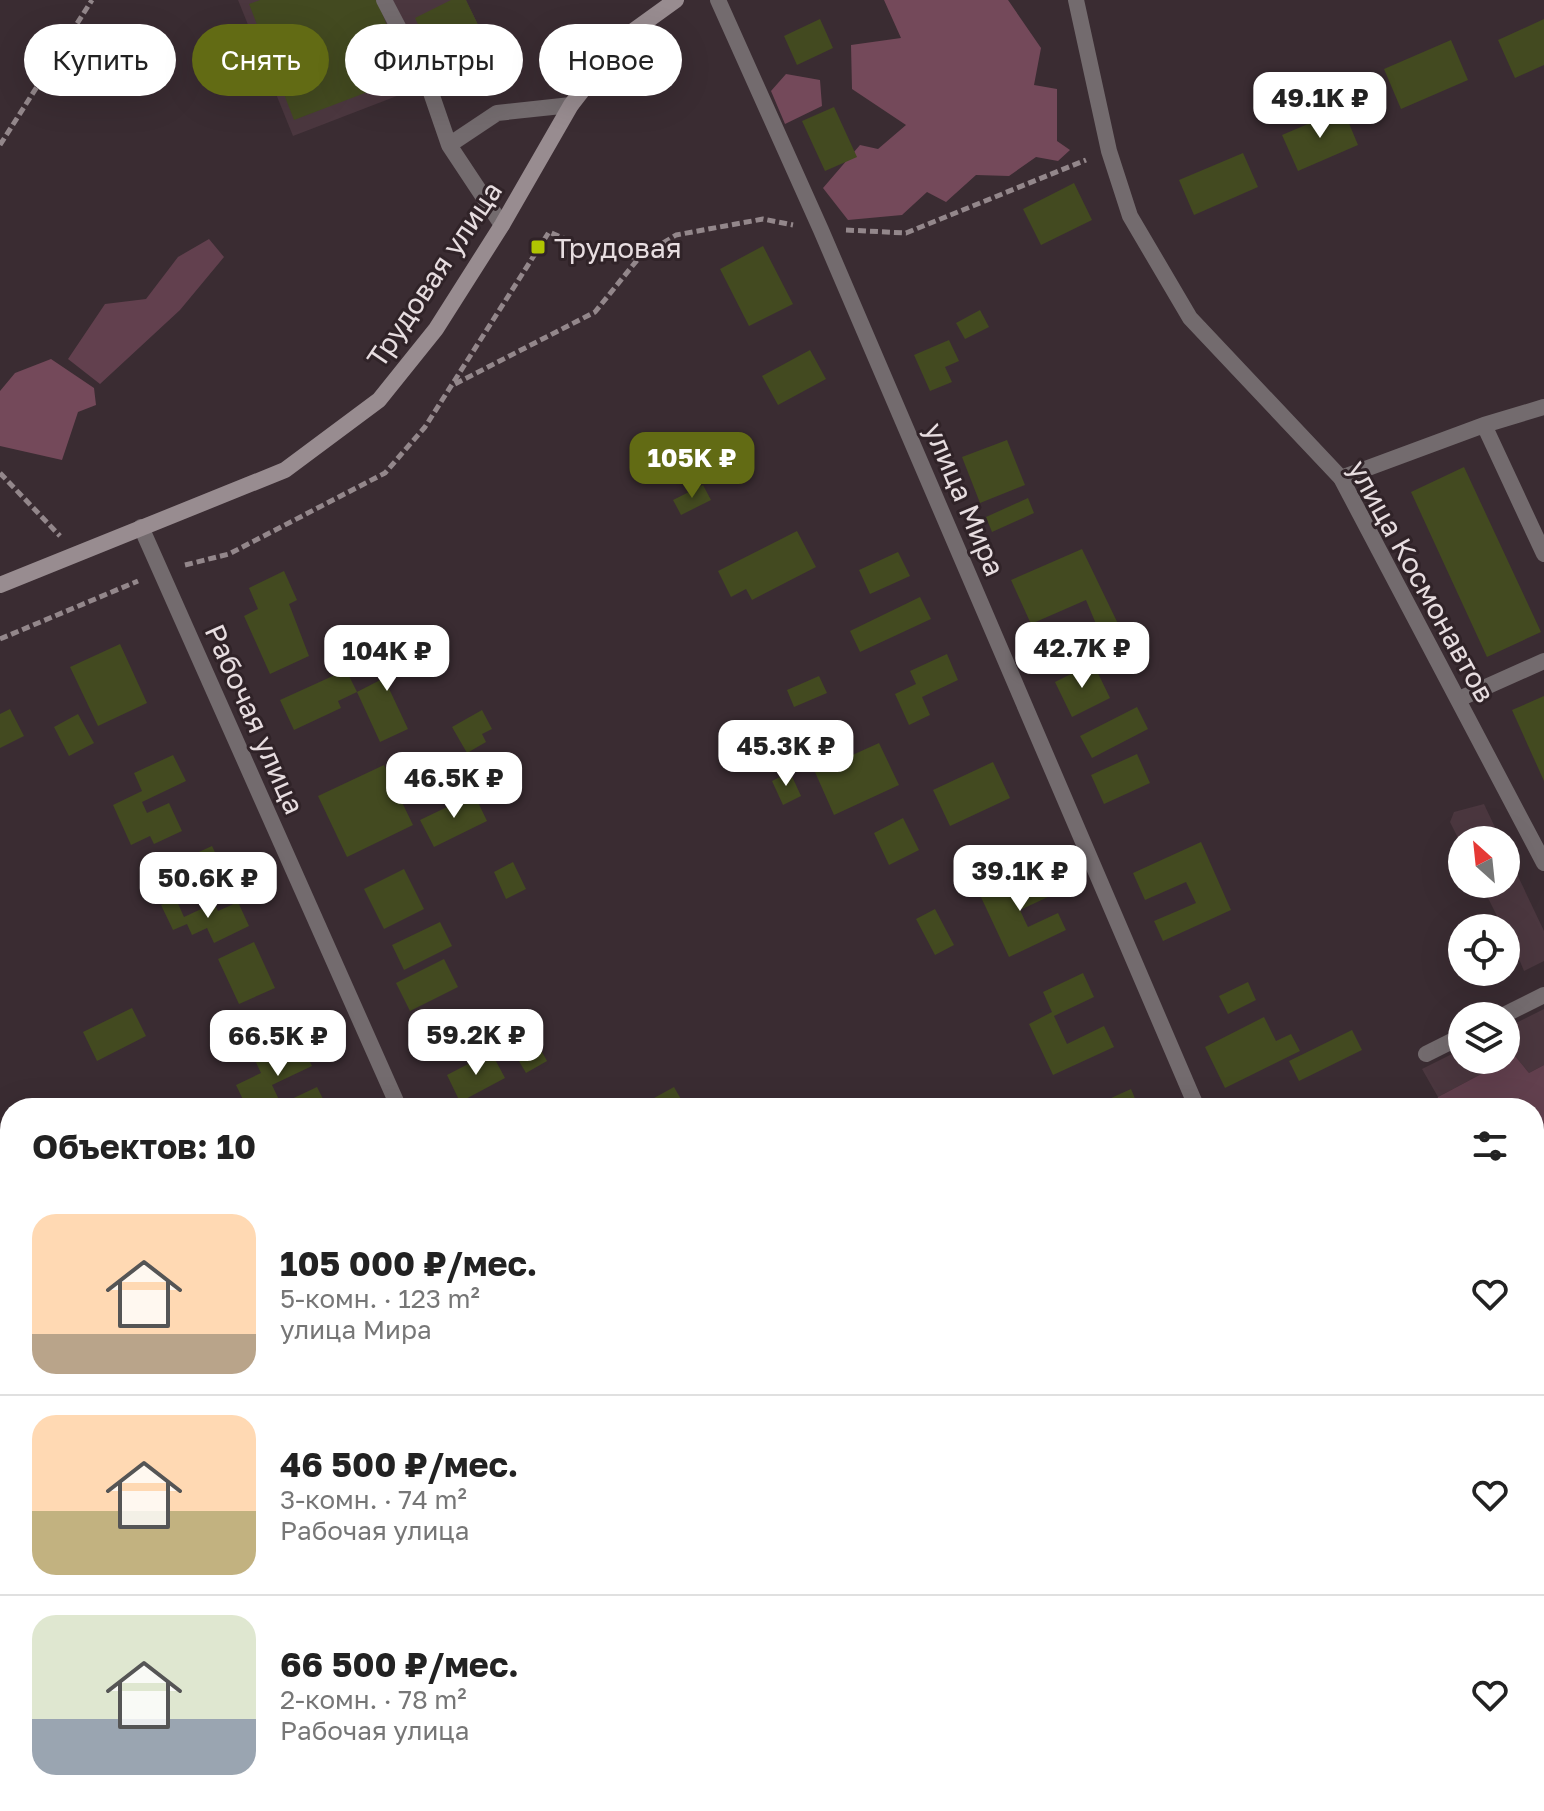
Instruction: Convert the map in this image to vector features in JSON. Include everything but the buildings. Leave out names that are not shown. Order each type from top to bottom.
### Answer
[{"type":"main road","name":"Трудовая улица","points":[[0,585],[285,470],[379,400],[436,329],[502,225],[571,105],[622,39],[676,0]]},
{"type":"street","points":[[384,0],[428,84],[449,145],[502,225]]},
{"type":"street","name":"улица Мира","points":[[718,0],[821,230],[1193,1098]]},
{"type":"street","name":"улица Космонавтов","points":[[1076,0],[1109,151],[1130,216],[1190,318],[1341,478],[1544,863]]},
{"type":"street","points":[[449,145],[497,113],[571,105]]},
{"type":"street","points":[[1341,478],[1484,425],[1544,407]]},
{"type":"street","points":[[1484,425],[1544,554]]},
{"type":"street","name":"Рабочая улица","points":[[141,527],[395,1098]]},
{"type":"street","points":[[1459,699],[1544,661]]},
{"type":"street","points":[[1520,1007],[1544,995]]},
{"type":"street","points":[[1426,1054],[1448,1043]]},
{"type":"path","points":[[0,145],[92,0]]},
{"type":"path","points":[[452,386],[595,312],[639,258],[676,235],[763,219],[821,230],[906,233],[1109,151]]},
{"type":"path","points":[[0,639],[161,571],[229,554],[385,473],[425,427],[549,232],[594,251],[639,258]]},
{"type":"path","points":[[0,473],[76,553]]},
{"type":"shaded area","points":[[238,0],[466,0],[478,24],[345,24],[345,96],[397,96],[293,136],[277,96],[329,96],[329,24],[248,24]]},
{"type":"shaded area","points":[[884,0],[1008,0],[1041,48],[1034,85],[1057,89],[1057,141],[1070,150],[1058,161],[1036,157],[1009,176],[976,175],[946,202],[927,192],[902,215],[848,220],[823,188],[860,145],[878,149],[906,125],[852,89],[851,45],[901,38]]},
{"type":"shaded area","points":[[786,74],[820,80],[822,106],[785,124],[771,91]]},
{"type":"shaded area","points":[[209,239],[224,257],[180,310],[100,384],[68,359],[105,304],[146,299],[178,257]]},
{"type":"shaded area","points":[[51,359],[94,388],[96,405],[78,412],[62,460],[0,446],[0,391],[15,373]]},
{"type":"shaded area","points":[[1484,804],[1494,826],[1452,826],[1450,822],[1454,812]]},
{"type":"shaded area","points":[[1520,880],[1544,931],[1544,961],[1524,971],[1520,961],[1520,914],[1496,914],[1488,898],[1520,898]]},
{"type":"shaded area","points":[[1544,1009],[1544,1065],[1529,1073],[1520,1062],[1520,1021]]},
{"type":"shaded area","points":[[1448,1056],[1448,1074],[1481,1074],[1438,1097],[1422,1069]]},
{"type":"shaded area","points":[[1520,1062],[1529,1073],[1544,1065],[1544,1098],[1438,1098],[1481,1074],[1520,1074]]},
{"type":"place","name":"Трудовая","points":[[538,247]]}]
